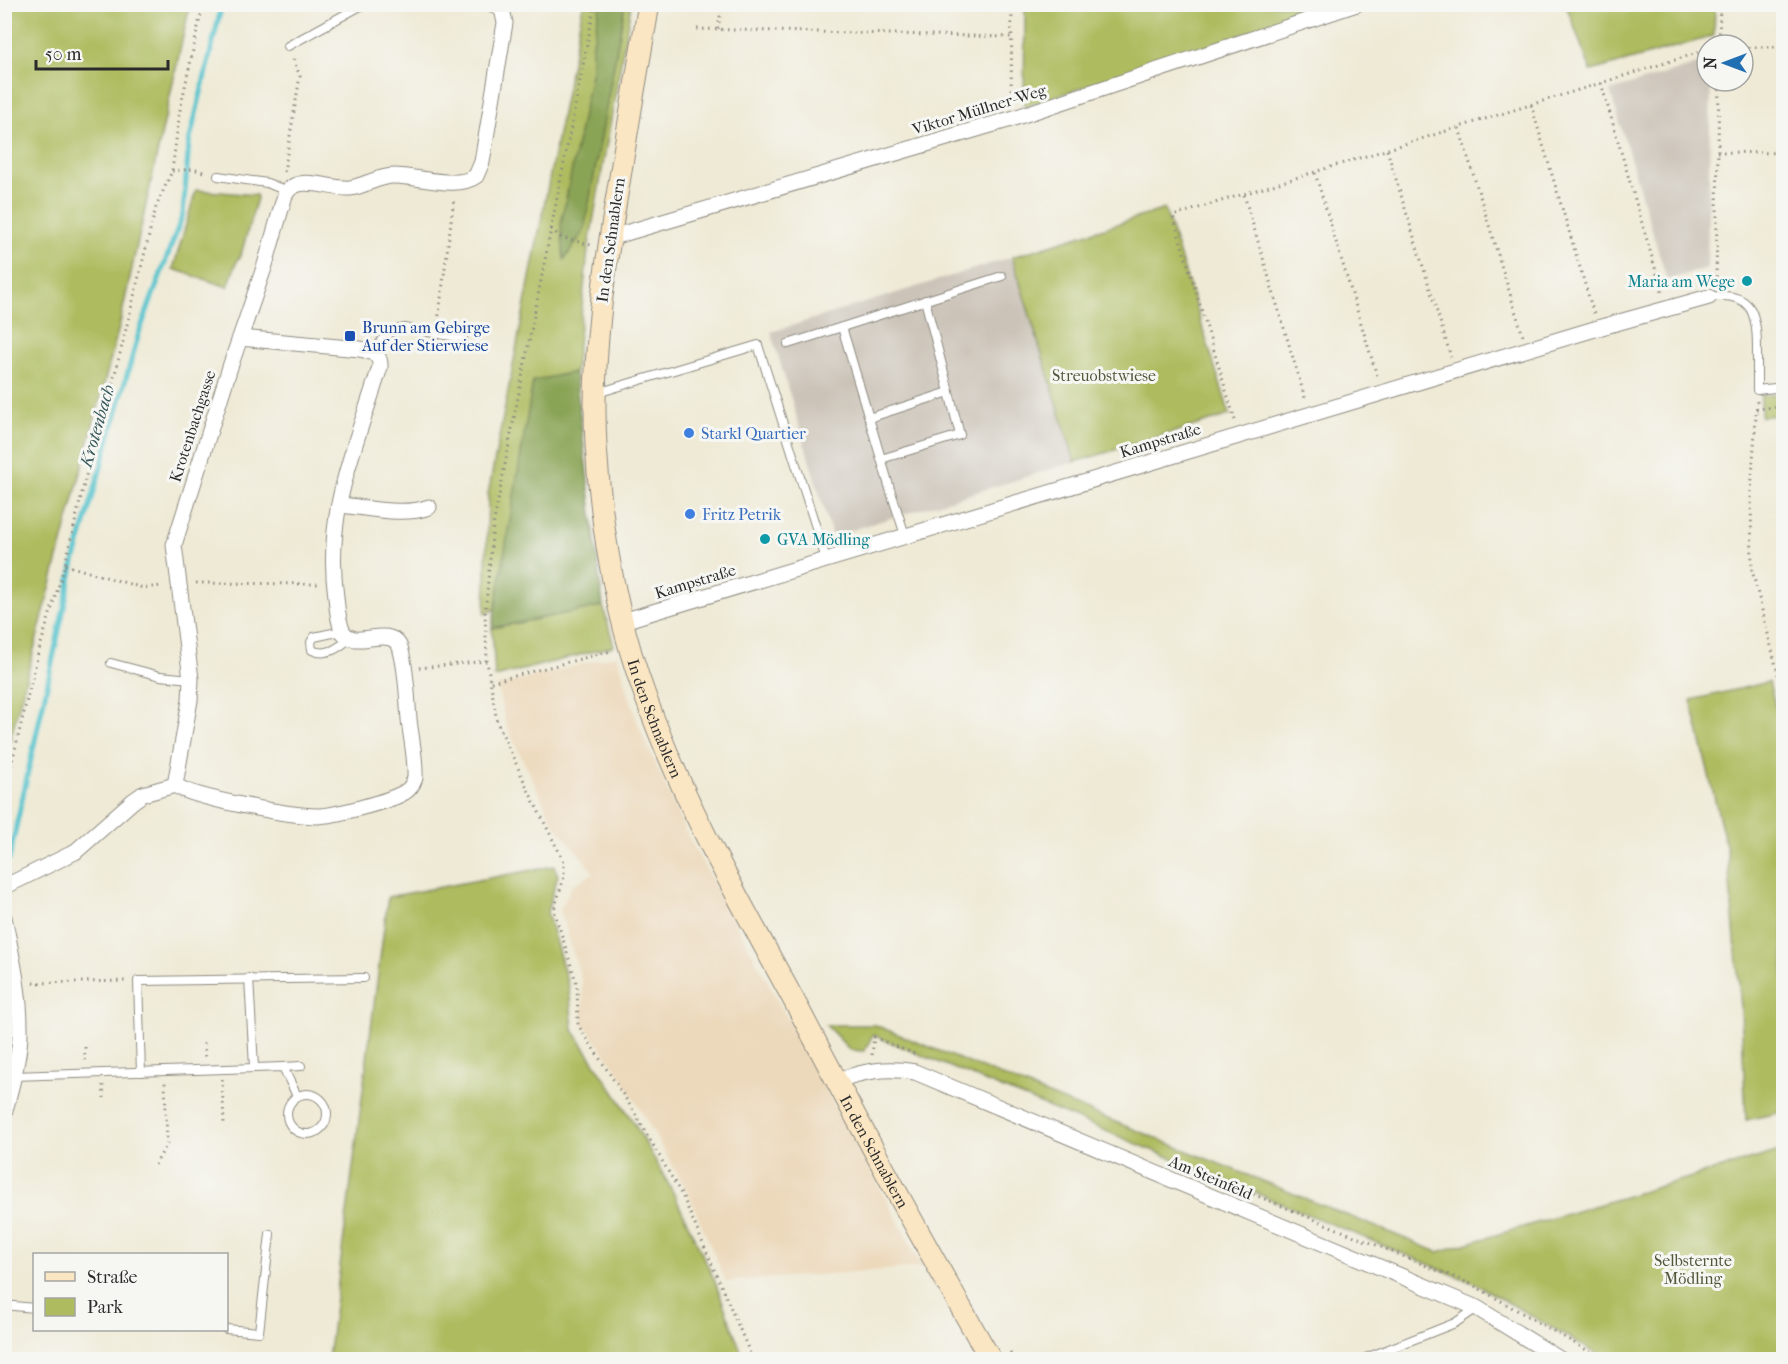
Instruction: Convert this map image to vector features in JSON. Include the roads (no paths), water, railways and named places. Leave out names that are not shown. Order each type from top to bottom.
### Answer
[{"type":"street","points":[[284,189],[301,184],[350,188],[383,177],[395,176],[456,182],[470,180],[476,176],[482,162],[505,23],[502,9],[492,4]]},
{"type":"street","name":"In den Schnablern","points":[[649,4],[609,238],[597,342],[596,444],[610,562],[623,621],[646,699],[670,760],[706,836],[836,1081],[991,1359]]},
{"type":"street","name":"Viktor Müllner-Weg","points":[[609,238],[1011,119],[1357,4]]},
{"type":"street","name":"Krotenbachgasse","points":[[174,785],[190,700],[191,679],[174,554],[176,535],[265,265],[284,189]]},
{"type":"street","name":"Kampstraße","points":[[623,621],[1455,370],[1712,297]]},
{"type":"street","points":[[4,887],[75,852],[143,794],[174,785],[181,790],[201,796],[310,816],[345,812],[400,795],[412,785],[415,778],[405,669],[401,651],[396,641],[384,637],[346,634],[334,584],[332,552],[342,482],[380,362],[375,353],[360,349],[240,338]]},
{"type":"street","points":[[339,504],[407,512],[429,507]]},
{"type":"street","points":[[4,917],[16,983],[11,998],[21,1029],[14,1076],[4,1114]]},
{"type":"street","name":"Am Steinfeld","points":[[836,1081],[870,1070],[896,1069],[915,1072],[1477,1308],[1561,1359]]},
{"type":"lane","points":[[288,46],[364,4]]},
{"type":"lane","points":[[218,176],[267,183],[284,189]]},
{"type":"lane","points":[[788,344],[1002,276]]},
{"type":"lane","points":[[1712,297],[1736,298],[1746,303],[1755,316],[1757,390],[1784,387]]},
{"type":"lane","points":[[881,459],[960,435],[925,300]]},
{"type":"lane","points":[[842,327],[905,535]]},
{"type":"lane","points":[[375,353],[386,334],[395,329],[405,328],[463,338]]},
{"type":"lane","points":[[596,393],[758,345],[826,559]]},
{"type":"lane","points":[[869,418],[949,392]]},
{"type":"lane","points":[[111,663],[160,676],[191,679]]},
{"type":"lane","points":[[249,978],[254,1067]]},
{"type":"lane","points":[[141,1072],[138,981],[364,978]]},
{"type":"lane","points":[[14,1076],[301,1066]]},
{"type":"lane","points":[[283,1067],[297,1096]]},
{"type":"lane","points":[[310,1094],[322,1100],[326,1106],[326,1121],[317,1131],[304,1134],[297,1132],[288,1122],[288,1107],[297,1096],[310,1094]]},
{"type":"lane","points":[[228,1329],[259,1332],[270,1234]]},
{"type":"lane","points":[[4,1305],[33,1308]]},
{"type":"lane","points":[[1361,1359],[1455,1323],[1477,1308]]},
{"type":"waterway","name":"Krotenbach","points":[[9,859],[74,562],[139,333],[183,214],[189,143],[222,4]]},
{"type":"place","name":"Maria am Wege","points":[[1747,281]]},
{"type":"place","name":"Brunn am Gebirge Auf der Stierwiese","points":[[350,336]]},
{"type":"place","name":"Starkl Quartier","points":[[689,433]]},
{"type":"place","name":"Fritz Petrik","points":[[690,514]]},
{"type":"place","name":"GVA Mödling","points":[[765,539]]},
{"type":"park label","name":"Streuobstwiese","points":[[1104,375]]},
{"type":"park label","name":"Selbsternte Mödling","points":[[1693,1269]]}]
